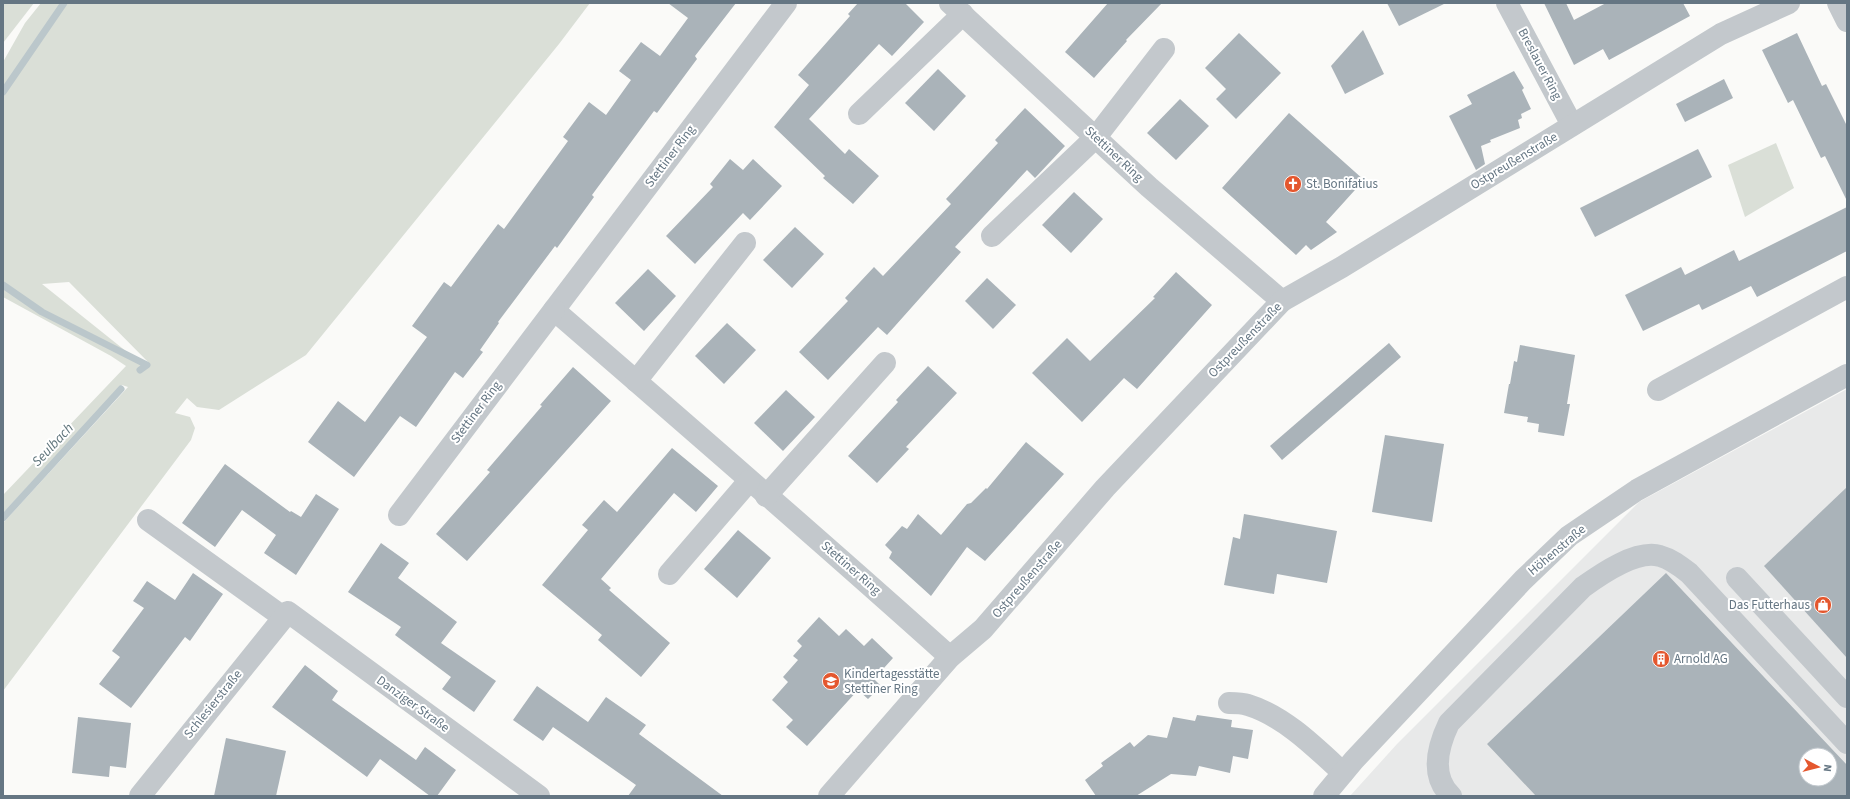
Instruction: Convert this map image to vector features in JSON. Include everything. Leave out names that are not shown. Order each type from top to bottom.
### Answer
[{"type":"street","name":"Stettiner Ring","points":[[399,515],[786,3]]},
{"type":"street","name":"Breslauer Ring","points":[[1507,3],[1572,125]]},
{"type":"street","name":"Ostpreußenstraße","points":[[829,796],[950,657],[983,629],[1105,488],[1282,300],[1342,267],[1721,34],[1789,3]]},
{"type":"street","points":[[1838,3],[1847,21]]},
{"type":"street","name":"Stettiner Ring","points":[[957,9],[1149,187],[1282,300]]},
{"type":"street","points":[[858,114],[957,9]]},
{"type":"street","points":[[992,236],[1096,137],[1164,49]]},
{"type":"street","points":[[636,381],[745,243]]},
{"type":"street","points":[[1658,390],[1847,287]]},
{"type":"street","name":"Stettiner Ring","points":[[554,310],[766,496],[841,559],[950,657]]},
{"type":"street","points":[[766,496],[885,363]]},
{"type":"street","name":"Höhenstraße","points":[[1324,796],[1343,773],[1523,580],[1569,536],[1637,490],[1847,375]]},
{"type":"street","points":[[669,574],[749,481]]},
{"type":"street","name":"Danziger Straße","points":[[148,520],[285,615],[539,796]]},
{"type":"street","points":[[1451,796],[1444,790],[1440,779],[1437,755],[1441,740],[1449,723],[1583,587],[1606,570],[1625,561],[1642,556],[1658,555],[1674,561],[1689,573],[1847,743]]},
{"type":"street","points":[[1737,578],[1847,697]]},
{"type":"street","name":"Schlesierstraße","points":[[140,796],[285,615]]},
{"type":"street","points":[[1229,703],[1247,704],[1270,714],[1304,738],[1343,773]]},
{"type":"shaded area","points":[[3,3],[34,3],[3,43]]},
{"type":"shaded area","points":[[41,3],[590,3],[559,44],[306,355],[219,410],[197,407],[187,398],[175,413],[190,417],[195,428],[191,440],[3,691],[3,523],[128,387],[122,385],[3,513],[3,495],[126,366],[111,356],[3,297],[3,62],[25,23]],"holes":[[[69,282],[149,363],[147,368],[42,284]]]},
{"type":"shaded area","points":[[1776,143],[1794,188],[1745,217],[1728,165]]},
{"type":"shaded area","points":[[1847,389],[1847,796],[1350,796],[1397,744],[1639,502]]},
{"type":"building","points":[[668,3],[736,3],[695,56],[697,59],[657,113],[654,111],[592,195],[594,197],[557,248],[555,246],[498,322],[499,323],[480,350],[483,352],[463,378],[455,372],[416,427],[400,416],[354,477],[308,442],[338,401],[365,422],[427,337],[412,326],[444,282],[451,287],[498,224],[504,229],[568,141],[563,137],[589,102],[606,115],[631,80],[619,71],[641,42],[660,56],[688,18]]},
{"type":"building","points":[[858,3],[905,3],[924,22],[892,56],[879,44],[809,119],[845,154],[849,149],[879,176],[853,204],[823,178],[825,176],[774,127],[809,85],[798,75],[850,16],[848,14]]},
{"type":"building","points":[[1108,3],[1162,3],[1126,40],[1127,41],[1094,78],[1065,52]]},
{"type":"building","points":[[1387,3],[1446,3],[1399,26]]},
{"type":"building","points":[[1544,3],[1566,3],[1574,20],[1606,3],[1683,3],[1690,16],[1609,60],[1603,49],[1574,65]]},
{"type":"building","points":[[1363,30],[1384,74],[1345,94],[1331,66]]},
{"type":"building","points":[[1239,33],[1281,73],[1236,119],[1216,99],[1226,89],[1205,68]]},
{"type":"building","points":[[1797,33],[1822,86],[1826,84],[1847,126],[1847,201],[1825,156],[1821,158],[1793,100],[1788,103],[1762,50]]},
{"type":"building","points":[[938,69],[966,96],[934,131],[905,103]]},
{"type":"building","points":[[1514,71],[1524,88],[1522,90],[1531,109],[1521,114],[1522,118],[1518,120],[1520,128],[1490,140],[1491,142],[1481,146],[1485,164],[1476,170],[1449,116],[1472,104],[1467,95]]},
{"type":"building","points":[[1724,79],[1733,98],[1685,122],[1676,104]]},
{"type":"building","points":[[1180,99],[1209,126],[1176,160],[1147,133]]},
{"type":"building","points":[[1025,108],[1065,146],[1035,178],[1027,170],[955,247],[961,252],[887,335],[878,327],[828,380],[799,352],[848,301],[845,298],[874,267],[883,276],[951,204],[946,199],[998,143],[995,140]]},
{"type":"building","name":"St. Bonifatius","points":[[1289,113],[1364,180],[1326,222],[1337,232],[1311,250],[1306,245],[1296,255],[1222,188]]},
{"type":"building","points":[[1698,149],[1712,177],[1595,237],[1580,208]]},
{"type":"building","points":[[730,159],[743,170],[753,159],[782,186],[750,220],[743,213],[695,264],[666,236],[713,187],[710,184]]},
{"type":"building","points":[[1074,192],[1103,219],[1071,253],[1042,225]]},
{"type":"building","points":[[1847,207],[1847,251],[1757,297],[1751,286],[1702,310],[1699,304],[1643,331],[1625,295],[1681,267],[1685,275],[1734,250],[1739,261]]},
{"type":"building","points":[[795,227],[824,254],[792,288],[763,260]]},
{"type":"building","points":[[648,269],[676,296],[644,331],[615,303]]},
{"type":"building","points":[[1176,272],[1212,305],[1137,389],[1124,378],[1082,422],[1032,373],[1067,338],[1090,361],[1155,298],[1153,297]]},
{"type":"building","points":[[987,278],[1016,305],[993,329],[965,301]]},
{"type":"building","points":[[727,323],[756,350],[724,384],[695,356]]},
{"type":"building","points":[[1389,343],[1401,357],[1282,460],[1270,446]]},
{"type":"building","points":[[1520,345],[1575,355],[1567,404],[1570,404],[1564,436],[1538,432],[1539,424],[1527,422],[1528,417],[1504,413],[1514,361],[1517,362]]},
{"type":"building","points":[[928,366],[957,393],[906,447],[909,449],[877,483],[848,456],[898,402],[896,400]]},
{"type":"building","points":[[573,367],[611,401],[467,561],[436,534],[490,472],[487,470]]},
{"type":"building","points":[[786,390],[815,417],[783,451],[754,423]]},
{"type":"building","points":[[1385,435],[1444,444],[1432,522],[1372,512]]},
{"type":"building","points":[[1026,442],[1064,474],[985,561],[967,547],[931,596],[889,558],[892,552],[885,545],[902,526],[907,529],[918,514],[941,535],[967,504],[971,503],[986,488],[987,489]]},
{"type":"building","points":[[672,448],[718,486],[696,512],[674,493],[601,579],[611,588],[609,590],[670,643],[641,677],[598,640],[602,635],[542,585],[588,530],[582,525],[604,500],[617,512]]},
{"type":"building","points":[[225,464],[290,512],[291,511],[301,517],[316,494],[339,509],[296,575],[264,553],[276,535],[242,510],[215,547],[182,523]]},
{"type":"building","name":"Das Futterhaus","points":[[1847,487],[1847,658],[1764,566]]},
{"type":"building","points":[[1244,514],[1337,531],[1327,583],[1277,574],[1274,594],[1224,585],[1233,537],[1240,539]]},
{"type":"building","points":[[738,530],[771,558],[737,598],[704,569]]},
{"type":"building","points":[[381,543],[409,563],[398,578],[457,622],[441,643],[496,681],[474,712],[442,689],[451,677],[395,635],[401,627],[348,592]]},
{"type":"building","points":[[193,573],[223,594],[190,641],[185,637],[131,708],[99,684],[120,657],[112,651],[144,608],[133,601],[147,581],[175,600]]},
{"type":"building","name":"Arnold AG","points":[[1666,573],[1830,747],[1798,747],[1798,787],[1838,787],[1838,755],[1847,765],[1847,796],[1536,796],[1487,744]]},
{"type":"building","name":"Kindertagesstätte Stettiner Ring","points":[[819,617],[839,636],[846,629],[864,646],[872,638],[893,658],[874,679],[881,686],[868,699],[858,690],[807,746],[786,727],[793,720],[772,700],[788,682],[783,677],[798,660],[793,656],[802,646],[797,641]]},
{"type":"building","points":[[305,665],[338,691],[332,700],[416,760],[425,747],[456,770],[437,796],[430,796],[380,759],[367,777],[272,707]]},
{"type":"building","points":[[537,686],[588,722],[606,697],[646,725],[639,734],[723,796],[628,796],[636,785],[553,727],[543,741],[513,720]]},
{"type":"building","points":[[1197,715],[1232,720],[1231,727],[1253,730],[1248,759],[1233,756],[1230,773],[1199,766],[1196,776],[1171,774],[1136,796],[1096,796],[1085,780],[1103,766],[1101,763],[1130,742],[1134,747],[1148,735],[1167,738],[1173,717],[1195,721]]},
{"type":"building","points":[[78,717],[131,723],[126,768],[110,766],[109,777],[72,773]]},
{"type":"building","points":[[226,738],[286,751],[276,796],[214,796]]},
{"type":"waterway","name":"Seulbach","points":[[3,92],[64,3]]},
{"type":"waterway","name":"Seulbach","points":[[3,285],[42,312],[147,365],[140,370]]},
{"type":"waterway","name":"Seulbach","points":[[3,518],[121,389]]},
{"type":"place","name":"St. Bonifatius","points":[[1293,184]]},
{"type":"place","name":"Das Futterhaus","points":[[1823,605]]},
{"type":"place","name":"Arnold AG","points":[[1661,659]]},
{"type":"place","name":"Kindertagesstätte Stettiner Ring","points":[[831,681]]}]
